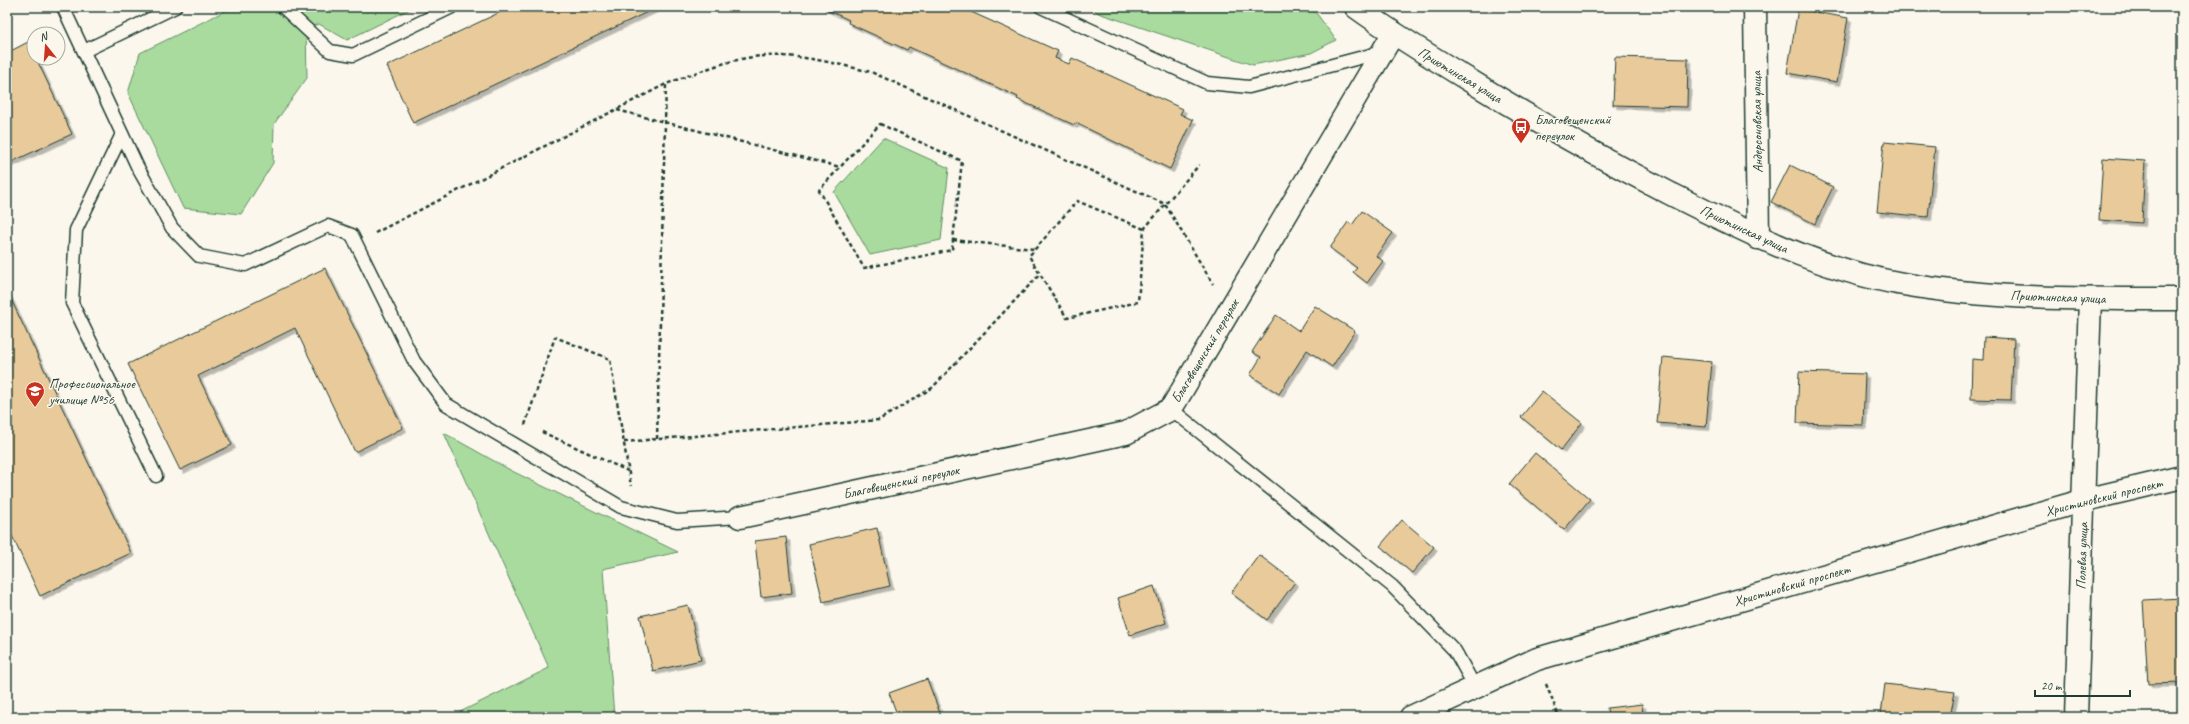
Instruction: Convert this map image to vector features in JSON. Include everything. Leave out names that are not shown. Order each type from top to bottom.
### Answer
[{"type":"street","name":"Приютинская улица","points":[[1356,7],[1388,43],[1622,169],[1758,238],[1848,272],[1903,284],[1968,292],[2090,299],[2182,299]]},
{"type":"street","name":"Андерсоновская улица","points":[[1755,7],[1758,238]]},
{"type":"street","name":"Благовещенский переулок","points":[[740,517],[1126,433],[1170,409],[1388,43]]},
{"type":"street","name":"Полевая улица","points":[[2076,717],[2090,299]]},
{"type":"street","name":"Христиновский проспект","points":[[1411,717],[1537,659],[2084,500],[2182,477]]},
{"type":"lane","points":[[63,7],[138,168],[172,228],[199,256],[245,265],[328,226],[352,235],[414,361],[446,404],[621,507],[677,521],[740,517]]},
{"type":"lane","points":[[84,51],[175,7]]},
{"type":"lane","points":[[283,7],[330,51],[353,55],[452,7]]},
{"type":"lane","points":[[1041,7],[1207,83],[1249,87],[1388,43]]},
{"type":"lane","points":[[122,134],[76,230],[72,303],[156,476]]},
{"type":"lane","points":[[1170,409],[1392,586],[1455,651],[1476,687]]},
{"type":"path","points":[[356,243],[666,84],[714,66],[765,56],[819,60],[871,72],[1165,204],[1229,310]]},
{"type":"path","points":[[657,439],[666,84]]},
{"type":"path","points":[[616,110],[840,167]]},
{"type":"path","points":[[880,124],[962,161],[953,240],[952,250],[864,268],[819,190],[880,124]]},
{"type":"path","points":[[1144,229],[1077,201],[1029,256],[1067,318],[1138,302],[1144,229],[1199,165]]},
{"type":"path","points":[[953,240],[1035,249]]},
{"type":"path","points":[[624,442],[879,420],[932,388],[1040,274]]},
{"type":"path","points":[[518,446],[555,337],[610,359],[635,510]]},
{"type":"path","points":[[526,424],[532,427]]},
{"type":"path","points":[[539,430],[629,471]]},
{"type":"path","points":[[1537,659],[1559,717]]},
{"type":"green space","points":[[233,7],[414,7],[347,40],[319,24],[306,28],[307,78],[274,124],[273,163],[241,214],[183,208],[128,93],[140,53]]},
{"type":"green space","points":[[1092,7],[1307,7],[1317,14],[1336,40],[1311,53],[1253,65],[1098,13]]},
{"type":"green space","points":[[883,138],[949,168],[941,240],[870,255],[834,192]]},
{"type":"green space","points":[[444,433],[512,471],[678,552],[603,569],[614,717],[450,717],[549,668]]},
{"type":"building","points":[[511,7],[658,7],[413,123],[387,66]]},
{"type":"building","points":[[821,7],[960,7],[1058,51],[1055,58],[1069,64],[1072,58],[1183,109],[1180,114],[1193,120],[1170,169],[1076,123],[1074,125],[1017,99],[1018,97],[909,47],[907,50],[848,23],[849,20]]},
{"type":"building","points":[[1798,9],[1848,18],[1837,82],[1787,73]]},
{"type":"building","points":[[26,43],[26,66],[40,66],[72,134],[7,164],[7,53]]},
{"type":"building","points":[[1615,57],[1688,59],[1687,107],[1613,105]]},
{"type":"building","points":[[1884,142],[1935,147],[1928,217],[1877,212]]},
{"type":"building","points":[[2103,158],[2145,161],[2142,223],[2099,220]]},
{"type":"building","points":[[1790,165],[1833,187],[1815,224],[1771,202]]},
{"type":"building","points":[[1362,211],[1393,233],[1376,256],[1383,261],[1367,283],[1353,272],[1357,268],[1330,248],[1348,222],[1352,225]]},
{"type":"building","points":[[325,268],[403,428],[355,452],[295,328],[198,376],[232,445],[180,470],[128,364]]},
{"type":"building","name":"Профессиональное училище №56","points":[[7,291],[131,553],[40,596],[7,525]]},
{"type":"building","points":[[1315,306],[1355,331],[1332,367],[1307,350],[1279,394],[1250,375],[1261,357],[1252,352],[1276,315],[1299,331]]},
{"type":"building","points":[[1984,337],[2014,339],[2011,400],[1971,399],[1972,359],[1983,360]]},
{"type":"building","points":[[1663,357],[1712,362],[1706,427],[1657,423]]},
{"type":"building","points":[[1799,372],[1865,374],[1863,425],[1797,423]]},
{"type":"building","points":[[1542,391],[1582,423],[1561,450],[1521,417]]},
{"type":"building","points":[[1535,453],[1590,499],[1564,530],[1509,484]]},
{"type":"building","points":[[1402,520],[1434,547],[1412,573],[1380,546]]},
{"type":"building","points":[[877,528],[890,586],[823,602],[809,544]]},
{"type":"building","points":[[786,537],[792,593],[761,597],[755,541]]},
{"type":"building","points":[[1259,555],[1295,582],[1267,620],[1231,593]]},
{"type":"building","points":[[1154,586],[1166,623],[1130,635],[1118,598]]},
{"type":"building","points":[[2182,598],[2182,683],[2148,684],[2143,600]]},
{"type":"building","points":[[688,605],[701,660],[653,671],[640,616]]},
{"type":"building","points":[[927,679],[941,716],[898,717],[889,693]]},
{"type":"building","points":[[1885,684],[1955,692],[1950,717],[1881,715]]},
{"type":"building","points":[[1642,704],[1643,717],[1608,717],[1607,708]]},
{"type":"place","name":"Благовещенский переулок","points":[[1521,144]]},
{"type":"place","name":"Профессиональное училище №56","points":[[35,408]]}]
